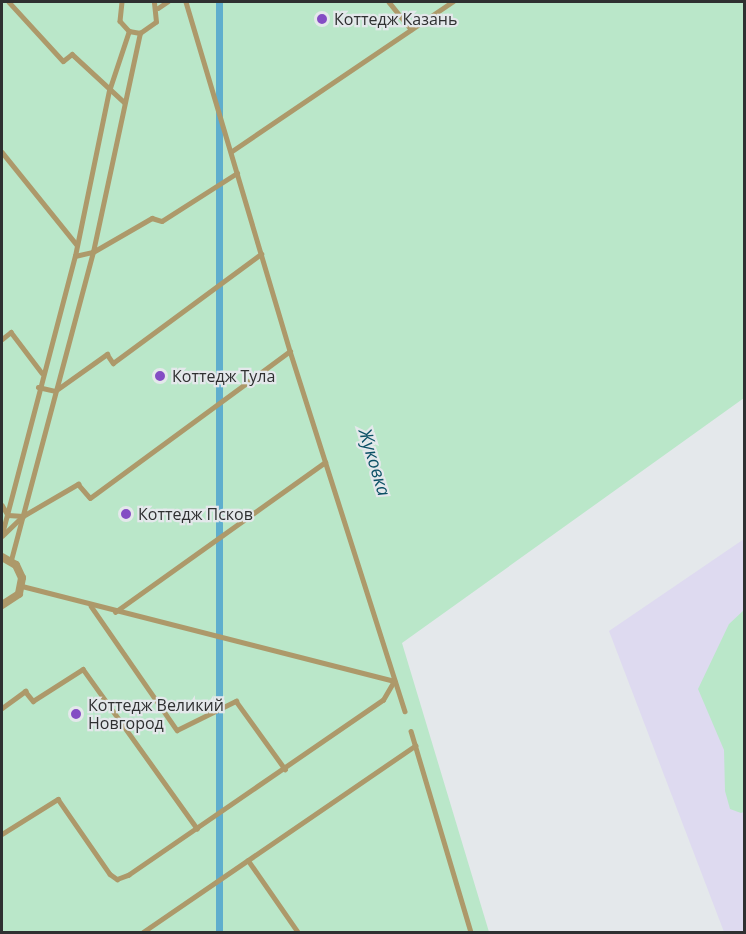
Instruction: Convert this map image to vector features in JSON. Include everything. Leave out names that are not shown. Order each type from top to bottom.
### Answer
[{"type":"street","points":[[2,557],[11,560],[20,571],[22,586],[14,600],[2,605]]},
{"type":"lane","points":[[9,2],[63,61],[72,54],[109,91],[124,102]]},
{"type":"lane","points":[[122,2],[118,15],[129,31],[140,33],[152,27],[158,8],[167,2]]},
{"type":"lane","points":[[154,2],[158,8]]},
{"type":"lane","points":[[186,2],[290,351],[405,711]]},
{"type":"lane","points":[[389,2],[411,29]]},
{"type":"lane","points":[[232,151],[452,2]]},
{"type":"lane","points":[[2,535],[38,387],[75,256],[109,91],[129,31]]},
{"type":"lane","points":[[11,560],[93,252],[140,33]]},
{"type":"lane","points":[[2,152],[77,245]]},
{"type":"lane","points":[[75,256],[93,252],[152,218],[162,221],[237,174]]},
{"type":"lane","points":[[38,387],[55,391],[107,354],[113,363],[261,254]]},
{"type":"lane","points":[[2,339],[11,332],[42,374]]},
{"type":"lane","points":[[2,535],[23,516],[78,484],[90,498],[290,351]]},
{"type":"lane","points":[[115,612],[325,462]]},
{"type":"lane","points":[[2,505],[8,514],[23,516]]},
{"type":"lane","points":[[22,586],[91,606],[394,681]]},
{"type":"lane","points":[[91,606],[177,730],[236,701],[285,769]]},
{"type":"lane","points":[[2,708],[25,691],[33,701],[83,669],[197,828]]},
{"type":"lane","points":[[2,834],[58,799],[117,879],[128,876],[383,700],[394,681]]},
{"type":"lane","points":[[411,731],[471,933]]},
{"type":"lane","points":[[143,933],[415,746]]},
{"type":"lane","points":[[248,860],[298,933]]},
{"type":"shaded area","points":[[744,539],[744,932],[724,932],[609,631]]},
{"type":"green space","points":[[2,2],[744,2],[744,398],[402,643],[489,932],[2,932]]},
{"type":"green space","points":[[744,610],[744,812],[741,813],[730,809],[725,791],[724,750],[698,689],[729,624]]},
{"type":"water","points":[[216,2],[223,2],[223,932],[216,932]]},
{"type":"place","name":"Коттедж Казань","points":[[322,19]]},
{"type":"place","name":"Коттедж Тула","points":[[160,376]]},
{"type":"place","name":"Коттедж Псков","points":[[126,514]]},
{"type":"place","name":"Коттедж Великий Новгород","points":[[76,714]]},
{"type":"water label","name":"Жуковка","points":[[375,462]]}]
